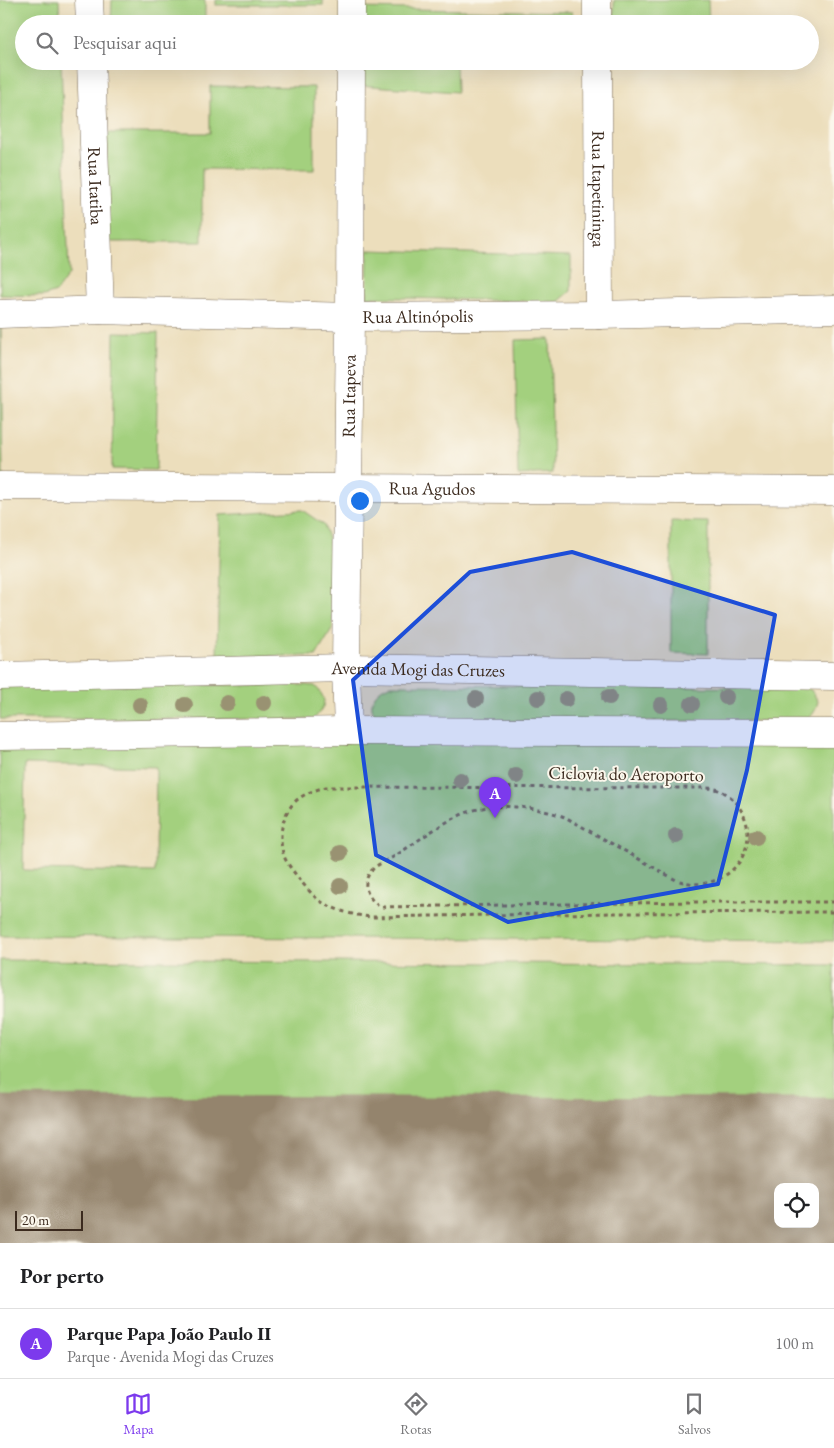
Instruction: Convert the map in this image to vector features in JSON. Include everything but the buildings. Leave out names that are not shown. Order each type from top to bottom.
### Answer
[{"type":"street","points":[[89,0],[90,15]]},
{"type":"street","points":[[351,0],[351,15]]},
{"type":"street","points":[[597,0],[597,15]]},
{"type":"street","name":"Rua Itatiba","points":[[91,70],[100,310]]},
{"type":"street","name":"Rua Itapeva","points":[[348,731],[346,668],[349,488],[351,70]]},
{"type":"street","name":"Rua Itapetininga","points":[[598,70],[599,316]]},
{"type":"street","name":"Rua Altinópolis","points":[[0,314],[100,310],[350,317],[599,316],[834,309]]},
{"type":"street","name":"Rua Agudos","points":[[0,486],[834,491]]},
{"type":"street","name":"Avenida Mogi das Cruzes","points":[[0,676],[346,668],[834,676]]},
{"type":"street","points":[[0,736],[348,731],[834,733]]},
{"type":"path","name":"Ciclovia do Aeroporto","points":[[834,902],[381,907],[372,902],[367,894],[365,885],[372,869],[453,819],[478,809],[513,807],[550,811],[564,816],[676,880],[695,884],[706,883],[727,874],[736,867],[746,849],[748,837],[746,818],[740,808],[726,794],[717,790],[682,788],[326,787],[302,796],[292,804],[281,827],[280,840],[284,856],[300,881],[320,901],[342,912],[356,916],[615,912],[834,912]]},
{"type":"highlighted area","points":[[572,552],[775,615],[747,770],[718,884],[508,922],[376,855],[353,680],[470,572]]},
{"type":"green space","points":[[0,0],[59,0],[60,15],[15,15],[15,70],[61,70],[69,274],[56,292],[44,296],[0,295]]},
{"type":"green space","points":[[112,0],[205,0],[205,15],[111,15]]},
{"type":"green space","points":[[216,0],[323,0],[323,5],[216,5]]},
{"type":"green space","points":[[614,0],[708,0],[709,15],[614,15]]},
{"type":"green space","points":[[357,8],[572,12],[572,15],[357,15]]},
{"type":"green space","points":[[357,70],[456,70],[457,92],[357,85]]},
{"type":"green space","points":[[210,86],[314,87],[314,170],[202,169],[202,242],[105,242],[105,133],[210,133]]},
{"type":"green space","points":[[368,250],[571,256],[571,291],[558,302],[367,297]]},
{"type":"green space","points":[[1,327],[3,477],[0,477]]},
{"type":"green space","points":[[114,332],[158,333],[156,470],[112,469]]},
{"type":"green space","points":[[550,339],[553,473],[518,475],[515,340]]},
{"type":"green space","points":[[302,510],[324,525],[334,560],[333,628],[316,656],[217,656],[220,515]]},
{"type":"green space","points":[[671,521],[708,522],[708,654],[671,653]]},
{"type":"green space","points":[[0,685],[303,685],[315,686],[322,695],[324,702],[314,719],[0,719]]},
{"type":"green space","points":[[390,685],[805,688],[811,690],[818,701],[814,712],[805,721],[381,721],[373,711],[373,700],[379,691]]},
{"type":"green space","points":[[0,740],[834,740],[834,941],[0,936]],"holes":[[[25,764],[156,767],[155,872],[23,870]]]},
{"type":"green space","points":[[0,960],[834,965],[834,1137],[0,1133]]},
{"type":"green space","points":[[0,1211],[774,1212],[774,1228],[819,1228],[819,1212],[834,1212],[834,1243],[0,1243]]},
{"type":"runway","points":[[0,1171],[834,1173]]},
{"type":"place","name":"Parque Papa João Paulo II","points":[[495,818]]}]
